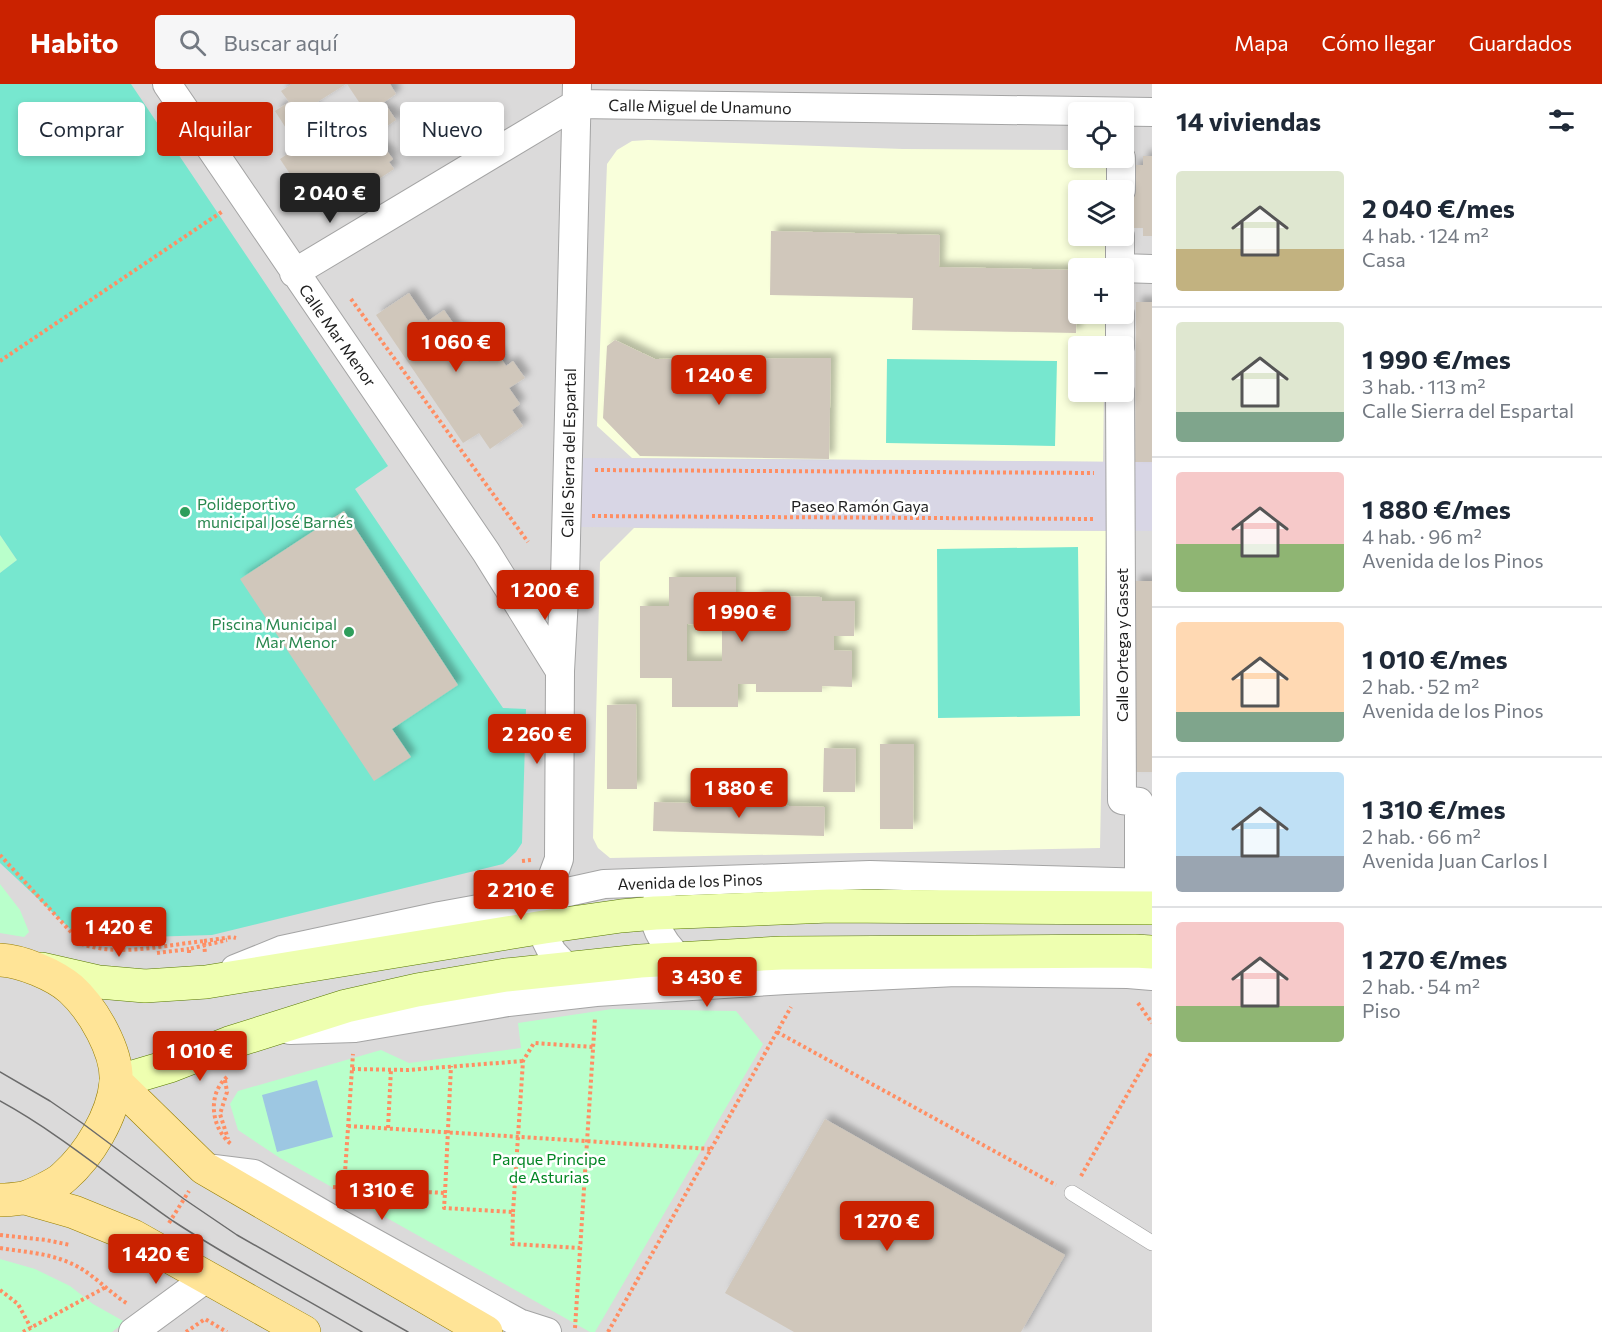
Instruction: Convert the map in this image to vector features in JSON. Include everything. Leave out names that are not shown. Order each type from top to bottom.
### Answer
[{"type":"main road","name":"Avenida de los Pinos","points":[[14,962],[99,982],[145,986],[206,982],[545,912],[655,913],[1148,891]]},
{"type":"main road","points":[[116,1082],[170,1066],[267,1030],[346,1006],[417,990],[506,975],[566,968],[781,953],[1152,952]]},
{"type":"main road","points":[[12,1199],[63,1178],[99,1135],[116,1082],[111,1051],[90,1010],[70,988],[14,962]]},
{"type":"main road","points":[[116,1082],[204,1168],[486,1332]]},
{"type":"main road","points":[[12,1199],[74,1212],[133,1236],[304,1332]]},
{"type":"street","name":"Calle Mar Menor","points":[[167,84],[508,588],[560,671]]},
{"type":"street","name":"Calle Miguel de Unamuno","points":[[577,94],[886,96],[1068,108]]},
{"type":"street","points":[[294,273],[577,94]]},
{"type":"street","name":"Calle Sierra del Espartal","points":[[545,912],[543,862],[560,671],[565,580],[577,94]]},
{"type":"street","name":"Calle Miguel de Unamuno","points":[[1134,112],[1152,112]]},
{"type":"street","points":[[1134,268],[1152,269]]},
{"type":"street","name":"Calle Ortega y Gasset","points":[[1120,402],[1122,800],[1139,802],[1148,891]]},
{"type":"street","points":[[508,588],[535,599],[558,590],[565,580]]},
{"type":"street","points":[[543,862],[604,884]]},
{"type":"street","name":"Avenida de los Pinos","points":[[545,912],[604,884],[682,880],[870,875],[1148,891]]},
{"type":"street","points":[[682,880],[662,893],[655,913],[660,934],[671,951],[700,976],[724,984]]},
{"type":"street","points":[[545,912],[546,940],[552,952],[566,968]]},
{"type":"street","points":[[267,1030],[356,1028],[508,1002],[596,992],[956,972],[1128,974],[1143,987]]},
{"type":"street","points":[[204,1168],[254,1174],[519,1323],[543,1331]]},
{"type":"street","points":[[142,1325],[208,1277]]},
{"type":"lane","points":[[1072,1193],[1152,1243]]},
{"type":"path","points":[[0,361],[243,197]]},
{"type":"path","points":[[351,299],[528,542]]},
{"type":"path","name":"Paseo Ramón Gaya","points":[[568,470],[1121,473]]},
{"type":"path","name":"Paseo Ramón Gaya","points":[[567,515],[1121,519]]},
{"type":"path","points":[[204,941],[232,937],[242,940]]},
{"type":"path","points":[[1143,987],[1152,1023]]},
{"type":"path","points":[[575,1332],[596,992]]},
{"type":"path","points":[[608,1332],[796,999]]},
{"type":"path","points":[[777,1032],[1072,1193],[1152,1051]]},
{"type":"path","points":[[580,1248],[512,1244],[513,1212],[523,1061],[534,1043],[593,1047]]},
{"type":"path","points":[[344,1187],[353,1044]]},
{"type":"path","points":[[352,1069],[391,1069],[523,1061]]},
{"type":"path","points":[[451,1066],[444,1209],[513,1212]]},
{"type":"path","points":[[388,1129],[391,1069]]},
{"type":"path","points":[[224,1078],[217,1093],[214,1120],[218,1130],[229,1142],[238,1147]]},
{"type":"path","points":[[348,1126],[711,1149]]},
{"type":"path","points":[[325,1188],[445,1193]]},
{"type":"path","points":[[0,1235],[78,1246]]},
{"type":"path","points":[[0,1248],[43,1254],[71,1263],[123,1301],[142,1325]]},
{"type":"path","points":[[23,1332],[106,1287]]},
{"type":"path","points":[[0,1290],[18,1304],[31,1328]]},
{"type":"path","points":[[186,1332],[205,1319],[227,1332]]},
{"type":"shaded area","points":[[0,84],[1152,84],[1152,1332],[0,1332]]},
{"type":"shaded area","name":"Polideportivo municipal José Barnés","points":[[0,84],[131,84],[143,102],[18,102],[18,156],[145,156],[145,105],[157,123],[157,156],[179,156],[388,466],[355,489],[503,708],[526,709],[522,843],[503,864],[212,935],[81,939],[0,863],[0,573],[17,560],[0,535]]},
{"type":"shaded area","points":[[632,141],[903,149],[1068,150],[1068,168],[1107,168],[1106,180],[1068,180],[1068,246],[1106,246],[1105,258],[1068,258],[1068,324],[1105,324],[1105,336],[1068,336],[1068,402],[1104,402],[1103,462],[632,458],[597,426],[607,164],[617,150]]},
{"type":"shaded area","points":[[887,359],[1057,361],[1055,446],[886,443]]},
{"type":"shaded area","points":[[582,458],[1152,462],[1152,531],[581,527]]},
{"type":"shaded area","points":[[634,528],[1106,531],[1100,848],[610,858],[598,848],[593,838],[600,562]]},
{"type":"shaded area","points":[[1078,547],[1080,716],[938,718],[937,549]]},
{"type":"shaded area","points":[[317,1080],[333,1137],[277,1152],[262,1095]]},
{"type":"green space","points":[[0,535],[17,560],[0,573]]},
{"type":"green space","points":[[0,884],[20,910],[29,932],[24,937],[0,933]]},
{"type":"green space","name":"Parque Principe de Asturias","points":[[612,1009],[736,1011],[763,1044],[595,1332],[590,1332],[280,1158],[238,1130],[230,1104],[238,1091],[381,1050],[409,1063],[521,1048],[518,1023]]},
{"type":"green space","points":[[0,1259],[35,1269],[70,1286],[93,1304],[125,1322],[112,1332],[0,1332]]},
{"type":"building","points":[[292,84],[346,84],[317,102],[289,102],[281,91]]},
{"type":"building","points":[[347,84],[390,84],[396,94],[384,102],[359,102]]},
{"type":"building","points":[[285,105],[285,127],[275,111]]},
{"type":"building","points":[[388,108],[396,120],[388,125]]},
{"type":"building","points":[[388,152],[393,159],[389,162],[394,169],[368,186],[363,180],[329,202],[317,183],[312,186],[308,180],[298,186],[280,159],[285,156],[388,156]]},
{"type":"building","points":[[1143,156],[1152,156],[1152,236],[1143,236],[1143,228],[1134,228],[1133,168],[1134,165],[1143,165]]},
{"type":"building","points":[[771,231],[940,235],[939,267],[1068,270],[1068,324],[1076,324],[1076,333],[912,330],[913,298],[770,295]]},
{"type":"building","points":[[409,293],[428,321],[444,310],[458,330],[461,327],[471,342],[467,345],[479,362],[496,350],[506,366],[513,361],[525,378],[509,388],[520,404],[512,410],[523,426],[490,449],[479,433],[463,443],[376,315]]},
{"type":"building","points":[[1136,302],[1152,302],[1152,462],[1135,462]]},
{"type":"building","points":[[615,340],[655,359],[831,358],[829,459],[640,456],[603,418],[607,346]]},
{"type":"building","name":"Piscina Municipal Mar Menor","points":[[344,511],[458,685],[392,729],[411,757],[374,781],[240,579]]},
{"type":"building","points":[[669,577],[736,577],[736,604],[756,604],[756,596],[821,597],[822,601],[855,601],[854,636],[834,636],[834,650],[852,651],[852,687],[822,686],[822,692],[756,692],[756,684],[738,684],[738,707],[672,707],[672,678],[640,678],[640,606],[669,606]],"holes":[[[687,624],[722,625],[722,661],[687,661]]]},
{"type":"building","points":[[1134,581],[1152,581],[1152,772],[1133,772]]},
{"type":"building","points":[[636,704],[637,789],[607,789],[607,705]]},
{"type":"building","points":[[880,744],[914,744],[913,829],[880,829]]},
{"type":"building","points":[[824,748],[856,749],[855,792],[823,792]]},
{"type":"building","points":[[654,802],[825,807],[824,836],[653,831]]},
{"type":"building","points":[[825,1119],[1065,1255],[1021,1332],[794,1332],[725,1293]]},
{"type":"tram line","points":[[0,1072],[82,1123],[184,1199],[237,1235],[408,1332]]},
{"type":"tram line","points":[[0,1101],[45,1128],[196,1236],[362,1332]]},
{"type":"place","name":"Polideportivo municipal José Barnés","points":[[185,512]]},
{"type":"place","name":"Piscina Municipal Mar Menor","points":[[349,632]]}]
